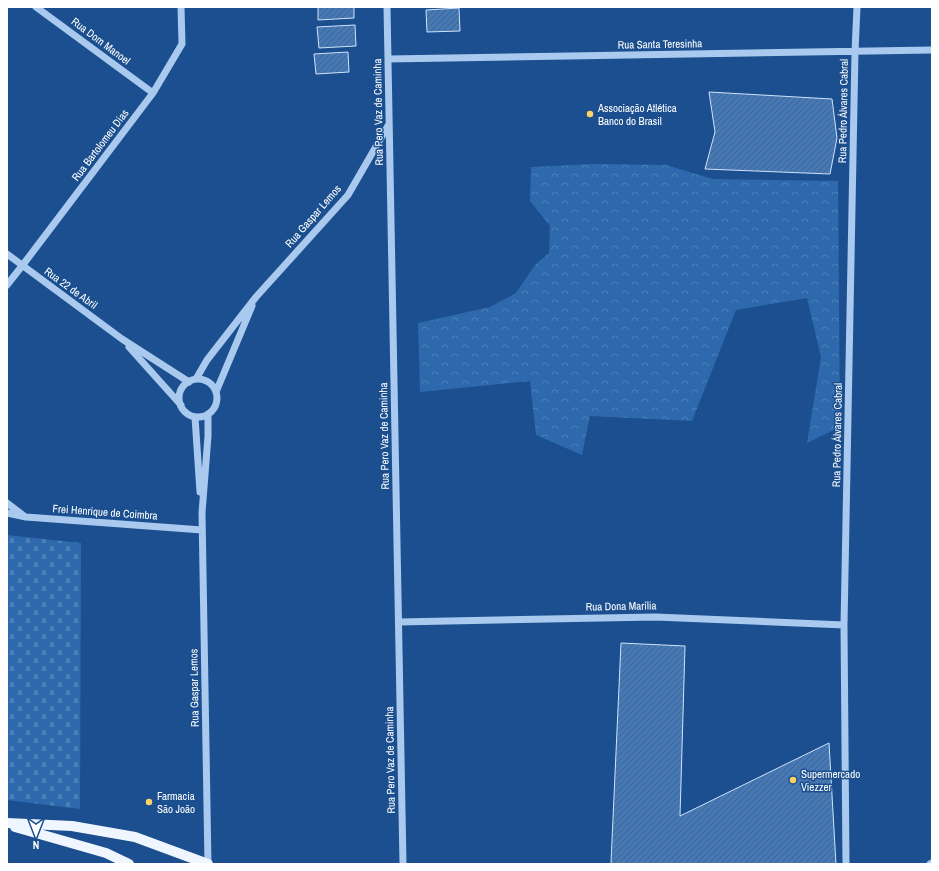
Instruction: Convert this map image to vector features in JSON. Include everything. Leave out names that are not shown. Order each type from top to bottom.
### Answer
[{"type":"main road","points":[[7,824],[72,826],[135,837],[208,864]]},
{"type":"main road","points":[[7,824],[106,854],[129,864]]},
{"type":"street","name":"Rua Dom Manoel","points":[[36,7],[153,93]]},
{"type":"street","name":"Rua Bartolomeu Dias","points":[[7,285],[153,93],[182,44],[181,7]]},
{"type":"street","name":"Rua Pero Vaz de Caminha","points":[[387,7],[403,864]]},
{"type":"street","name":"Rua Pedro Álvares Cabral","points":[[846,864],[844,625],[857,7]]},
{"type":"street","name":"Rua Santa Teresinha","points":[[388,59],[932,50]]},
{"type":"street","name":"Rua Gaspar Lemos","points":[[192,381],[206,360],[256,297],[348,195],[390,122]]},
{"type":"street","name":"Rua 22 de Abril","points":[[7,254],[122,339],[192,381]]},
{"type":"street","name":"Rua Gaspar Lemos","points":[[216,392],[256,297]]},
{"type":"street","name":"Rua 22 de Abril","points":[[122,339],[180,405]]},
{"type":"street","points":[[201,379],[211,384],[216,392],[216,405],[213,410],[200,417],[195,417],[189,414],[180,405],[180,392],[184,386],[192,381],[201,379]]},
{"type":"street","name":"Rua Gaspar Lemos","points":[[202,512],[208,436],[208,414]]},
{"type":"street","name":"Rua Gaspar Lemos","points":[[195,417],[202,512],[208,864]]},
{"type":"street","points":[[7,503],[26,517]]},
{"type":"street","name":"Frei Henrique de Coimbra","points":[[7,514],[26,517],[202,530]]},
{"type":"street","name":"Rua Dona Marília","points":[[399,622],[655,616],[844,625]]},
{"type":"green space","points":[[594,164],[666,165],[713,179],[838,181],[840,427],[807,443],[821,357],[807,298],[736,310],[692,421],[590,416],[582,455],[536,435],[530,381],[420,392],[418,323],[490,307],[516,293],[535,265],[549,253],[550,226],[530,201],[531,167]]},
{"type":"green space","points":[[7,535],[81,543],[80,809],[7,800]]},
{"type":"building","points":[[318,7],[354,7],[354,18],[318,20]]},
{"type":"building","points":[[459,8],[460,31],[427,32],[426,10]]},
{"type":"building","points":[[355,25],[356,46],[319,48],[317,27]]},
{"type":"building","points":[[348,52],[349,72],[316,74],[314,54]]},
{"type":"building","points":[[709,92],[832,99],[837,138],[830,174],[705,169],[715,132]]},
{"type":"building","name":"Supermercado Viezzer","points":[[621,643],[685,646],[680,816],[829,743],[836,864],[612,864]]},
{"type":"place","name":"Associação Atlética Banco do Brasil","points":[[590,114]]},
{"type":"place","name":"Supermercado Viezzer","points":[[793,780]]},
{"type":"place","name":"Farmacia São João","points":[[149,802]]}]
